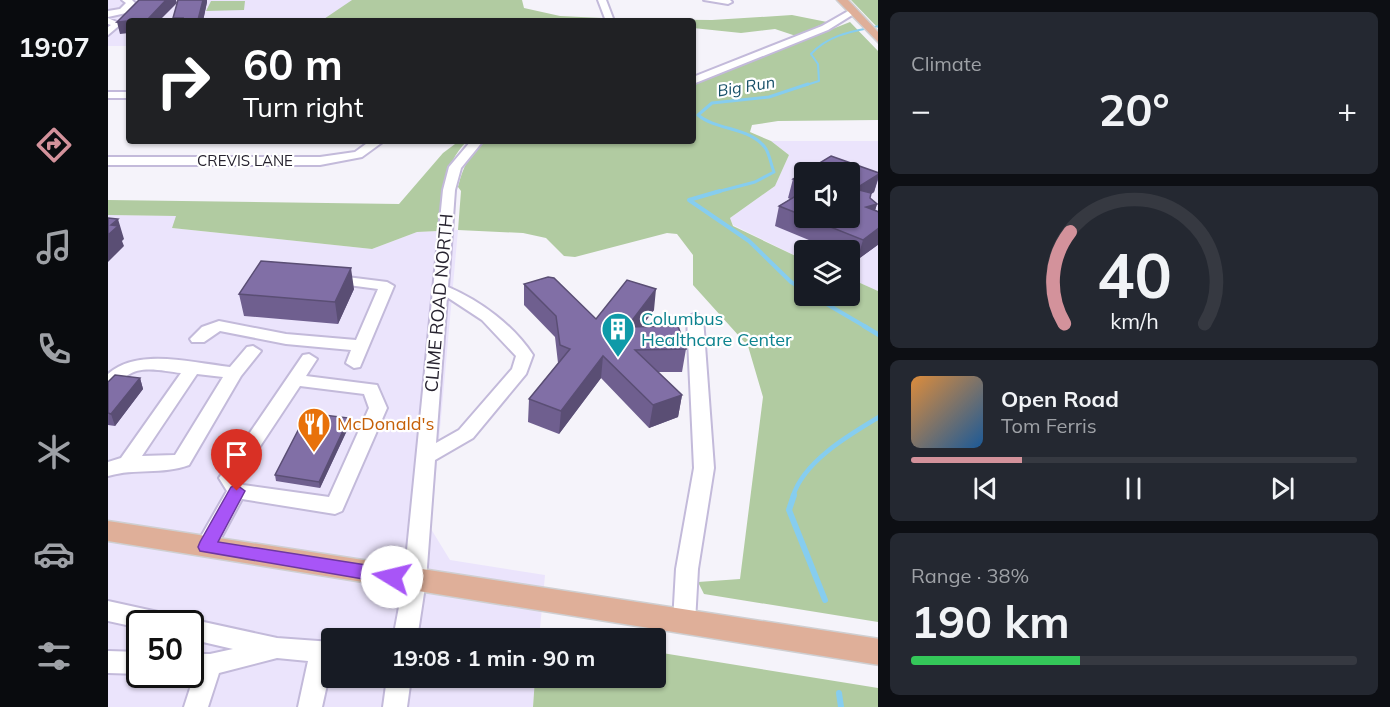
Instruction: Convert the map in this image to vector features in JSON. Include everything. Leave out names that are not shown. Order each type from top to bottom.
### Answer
[{"type":"main road","points":[[842,0],[878,39]]},
{"type":"main road","points":[[108,531],[878,652]]},
{"type":"street","points":[[108,14],[123,11],[130,3],[126,0]]},
{"type":"street","points":[[602,0],[609,18]]},
{"type":"street","points":[[708,0],[728,2]]},
{"type":"street","points":[[696,80],[856,16]]},
{"type":"street","points":[[108,21],[117,24],[108,32]]},
{"type":"street","points":[[108,94],[126,94]]},
{"type":"street","name":"CREVIS LANE","points":[[108,162],[327,161],[358,155],[374,144]]},
{"type":"street","name":"CLIME ROAD NORTH","points":[[407,628],[415,580],[451,178],[461,159],[474,144]]},
{"type":"street","points":[[316,278],[387,286],[354,363]]},
{"type":"street","points":[[426,457],[466,434],[520,370],[525,355],[484,312],[466,299],[441,289]]},
{"type":"street","points":[[684,622],[687,569],[704,468],[695,318]]},
{"type":"street","points":[[203,334],[219,326],[286,339],[338,345],[363,345]]},
{"type":"street","points":[[108,469],[128,462],[171,464],[182,460],[234,373],[253,351]]},
{"type":"street","points":[[295,380],[371,389],[378,408],[335,506],[237,491],[228,478],[309,359]]},
{"type":"street","points":[[108,384],[124,369],[147,364],[234,373]]},
{"type":"street","points":[[128,462],[192,369]]},
{"type":"street","points":[[206,547],[237,491]]},
{"type":"street","points":[[108,611],[126,615]]},
{"type":"street","points":[[204,632],[277,648],[321,651]]},
{"type":"street","points":[[204,664],[277,648]]},
{"type":"street","points":[[108,662],[126,663]]},
{"type":"street","points":[[310,707],[321,671]]},
{"type":"street","points":[[196,707],[198,688]]},
{"type":"street","points":[[395,707],[398,688]]},
{"type":"shaded area","points":[[108,0],[352,0],[345,18],[126,18],[126,46],[108,46]]},
{"type":"shaded area","points":[[771,141],[878,141],[878,291],[860,283],[860,240],[794,240],[794,255],[733,225],[730,218],[775,186],[789,155]]},
{"type":"shaded area","points":[[108,215],[177,216],[172,228],[372,249],[417,232],[458,230],[431,529],[450,560],[545,575],[540,628],[321,628],[321,688],[534,688],[533,707],[108,707]]},
{"type":"green space","points":[[352,0],[522,0],[524,8],[560,16],[602,18],[325,18]]},
{"type":"green space","points":[[851,0],[878,0],[878,28]]},
{"type":"green space","points":[[211,1],[245,1],[244,10],[206,11]]},
{"type":"green space","points":[[792,15],[827,22],[796,36],[775,29],[741,33],[696,28],[696,20]]},
{"type":"green space","points":[[850,22],[878,51],[878,120],[778,121],[752,125],[750,132],[771,141],[789,155],[775,186],[730,218],[733,226],[794,255],[794,306],[860,306],[860,283],[878,291],[878,622],[704,594],[698,582],[740,579],[763,397],[748,346],[693,285],[693,255],[677,234],[667,233],[575,257],[564,256],[546,238],[523,233],[458,230],[461,191],[458,187],[464,167],[480,144],[696,144],[696,83]]},
{"type":"green space","points":[[455,144],[465,144],[452,161],[448,172],[442,195],[438,231],[417,232],[372,249],[172,228],[176,216],[108,215],[108,200],[399,204],[443,153]]},
{"type":"green space","points":[[666,654],[878,688],[878,707],[533,707],[534,688],[666,688]]},
{"type":"building","points":[[139,0],[166,0],[149,18],[126,18],[126,21],[117,22]]},
{"type":"building","points":[[178,0],[203,0],[198,18],[173,18]]},
{"type":"building","points":[[831,156],[848,162],[821,162]]},
{"type":"building","points":[[860,166],[878,175],[860,186]]},
{"type":"building","points":[[860,190],[871,193],[870,198],[877,204],[866,207],[878,212],[878,229],[863,240],[833,228],[860,228]]},
{"type":"building","points":[[794,197],[794,212],[779,206]]},
{"type":"building","points":[[108,218],[118,219],[111,225],[118,226],[108,235]]},
{"type":"building","points":[[261,261],[351,268],[335,302],[239,294]]},
{"type":"building","points":[[548,277],[554,278],[596,319],[627,280],[656,289],[627,327],[678,326],[686,349],[635,350],[682,395],[653,405],[603,356],[561,411],[529,399],[570,349],[560,345],[556,316],[524,284]]},
{"type":"building","points":[[115,375],[140,378],[111,414],[108,413],[108,382]]},
{"type":"building","name":"McDonald's","points":[[307,413],[349,418],[319,482],[275,475]]},
{"type":"waterway","name":"Big Run","points":[[803,86],[819,81],[818,64],[811,54],[818,47],[842,34],[878,26]]},
{"type":"waterway","name":"Big Run","points":[[714,193],[755,182],[774,172],[766,149],[760,142],[698,115],[712,103],[769,97],[808,84]]},
{"type":"waterway","name":"Big Run","points":[[714,193],[720,191]]},
{"type":"waterway","name":"Big Run","points":[[714,193],[689,200],[749,241],[794,284]]},
{"type":"waterway","name":"Big Run","points":[[830,306],[866,327]]},
{"type":"waterway","name":"Big Run","points":[[864,326],[878,334]]},
{"type":"waterway","name":"Big Run","points":[[793,496],[799,483],[817,460],[878,418]]},
{"type":"waterway","name":"Big Run","points":[[794,495],[789,510],[825,600]]},
{"type":"waterway","name":"Big Run","points":[[839,693],[841,707]]},
{"type":"place","name":"Columbus Healthcare Center","points":[[618,358]]},
{"type":"place","name":"McDonald's","points":[[314,453]]},
{"type":"route","points":[[237,491],[206,547],[392,577]]}]
